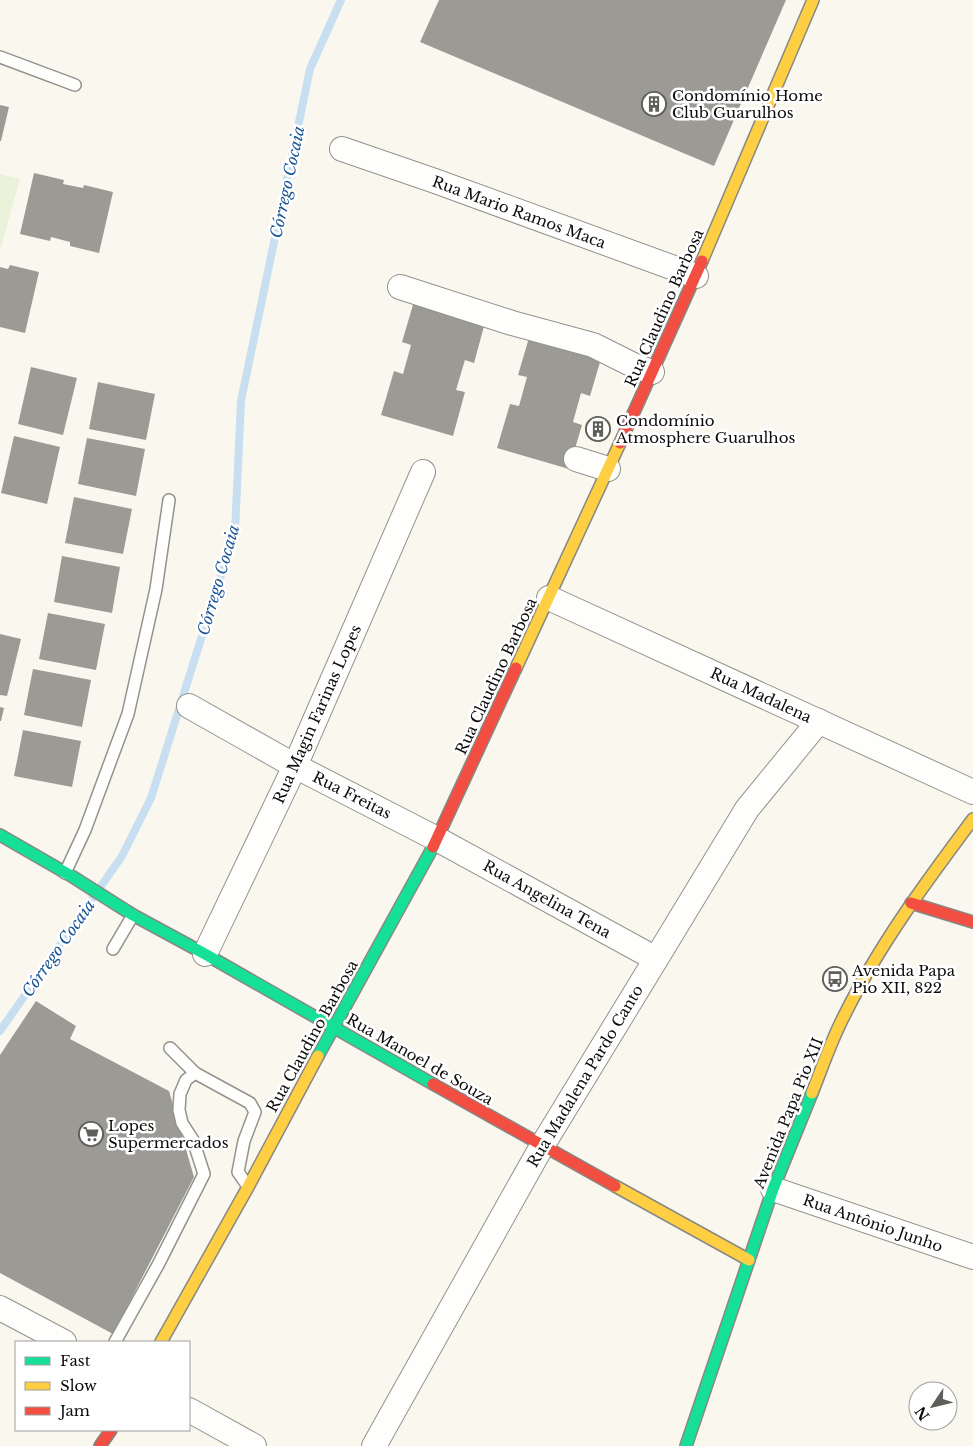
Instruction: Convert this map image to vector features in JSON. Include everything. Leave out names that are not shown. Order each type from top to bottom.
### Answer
[{"type":"street","name":"Rua Claudino Barbosa","points":[[162,1341],[248,1187],[437,839],[696,276],[813,0]]},
{"type":"street","name":"Rua Mario Ramos Maca","points":[[342,149],[696,276]]},
{"type":"street","points":[[400,287],[512,323],[593,345],[635,366],[652,372]]},
{"type":"street","points":[[576,459],[608,470]]},
{"type":"street","name":"Rua Magin Farinas Lopes","points":[[205,954],[296,766],[423,472]]},
{"type":"street","name":"Rua Madalena","points":[[549,598],[973,792]]},
{"type":"street","name":"Rua Freitas","points":[[189,706],[296,766],[437,839]]},
{"type":"street","name":"Rua Madalena Pardo Canto","points":[[374,1446],[542,1146],[747,809],[819,721]]},
{"type":"street","name":"Avenida Papa Pio XII","points":[[686,1446],[773,1189],[843,1017],[867,973],[911,903],[973,819]]},
{"type":"street","name":"Rua Manoel de Souza","points":[[0,835],[133,915],[542,1146],[749,1260]]},
{"type":"street","name":"Rua Angelina Tena","points":[[437,839],[656,960]]},
{"type":"street","points":[[911,903],[973,922]]},
{"type":"street","name":"Rua Antônio Junho","points":[[773,1189],[973,1257]]},
{"type":"street","points":[[0,1308],[62,1341]]},
{"type":"street","points":[[190,1411],[254,1446]]},
{"type":"street","points":[[100,1446],[109,1431]]},
{"type":"lane","points":[[0,57],[75,85]]},
{"type":"lane","points":[[69,875],[128,714],[156,589],[169,500]]},
{"type":"lane","points":[[113,949],[133,915]]},
{"type":"lane","points":[[170,1048],[195,1074],[250,1103],[255,1112],[244,1141],[238,1172],[248,1187]]},
{"type":"lane","points":[[115,1341],[158,1265],[204,1174],[193,1140],[182,1123],[179,1110],[180,1094],[186,1080],[195,1074]]},
{"type":"green space","points":[[0,174],[20,179],[0,251]]},
{"type":"building","name":"Condomínio Home Club Guarulhos","points":[[439,0],[786,0],[714,166],[420,42]]},
{"type":"building","points":[[0,105],[9,107],[1,141],[0,141]]},
{"type":"building","points":[[34,173],[64,180],[63,184],[83,188],[84,185],[113,192],[99,253],[70,246],[70,242],[51,237],[50,241],[20,234]]},
{"type":"building","points":[[10,265],[39,272],[25,333],[0,327],[0,267],[8,269]]},
{"type":"building","points":[[415,298],[486,319],[474,363],[465,360],[456,390],[465,392],[453,436],[381,415],[394,371],[403,374],[411,345],[402,342]]},
{"type":"building","points":[[531,331],[603,352],[590,396],[581,393],[573,422],[582,425],[569,469],[497,448],[510,404],[519,406],[527,377],[518,375]]},
{"type":"building","points":[[31,367],[77,378],[63,435],[18,424]]},
{"type":"building","points":[[98,382],[155,394],[146,440],[89,429]]},
{"type":"building","name":"Condomínio Atmosphere Guarulhos","points":[[596,416],[609,422],[600,442],[587,436]]},
{"type":"building","points":[[14,436],[60,447],[47,504],[1,493]]},
{"type":"building","points":[[87,438],[145,449],[136,496],[78,484]]},
{"type":"building","points":[[74,497],[132,509],[123,554],[65,543]]},
{"type":"building","points":[[62,556],[120,567],[112,613],[54,602]]},
{"type":"building","points":[[48,613],[105,624],[96,670],[39,659]]},
{"type":"building","points":[[0,634],[21,639],[7,696],[0,695]]},
{"type":"building","points":[[33,669],[91,680],[82,727],[24,715]]},
{"type":"building","points":[[0,707],[4,708],[1,721],[0,721]]},
{"type":"building","points":[[23,730],[81,741],[72,787],[14,776]]},
{"type":"building","name":"Lopes Supermercados","points":[[36,1001],[76,1026],[70,1039],[169,1091],[194,1177],[113,1334],[0,1273],[0,1055]]},
{"type":"waterway","name":"Córrego Cocaia","points":[[0,1031],[122,856],[151,798],[235,531],[241,401],[310,69],[341,0]]},
{"type":"traffic: fast","points":[[0,835],[73,877],[133,915],[433,1084]]},
{"type":"traffic: fast","points":[[318,1056],[433,847]]},
{"type":"traffic: fast","points":[[686,1446],[773,1189],[812,1093]]},
{"type":"traffic: slow","points":[[702,261],[813,0]]},
{"type":"traffic: slow","points":[[516,668],[620,443]]},
{"type":"traffic: slow","points":[[812,1093],[839,1025],[872,964],[921,890],[973,819]]},
{"type":"traffic: slow","points":[[162,1341],[248,1187],[318,1056]]},
{"type":"traffic: slow","points":[[615,1186],[749,1260]]},
{"type":"traffic: jam","points":[[620,443],[702,261]]},
{"type":"traffic: jam","points":[[433,847],[516,668]]},
{"type":"traffic: jam","points":[[911,903],[973,922]]},
{"type":"traffic: jam","points":[[433,1084],[615,1186]]},
{"type":"traffic: jam","points":[[100,1446],[110,1431]]},
{"type":"place","name":"Condomínio Home Club Guarulhos","points":[[654,104]]},
{"type":"place","name":"Condomínio Atmosphere Guarulhos","points":[[598,429]]},
{"type":"place","name":"Avenida Papa Pio XII, 822","points":[[835,979]]},
{"type":"place","name":"Lopes Supermercados","points":[[91,1134]]}]
